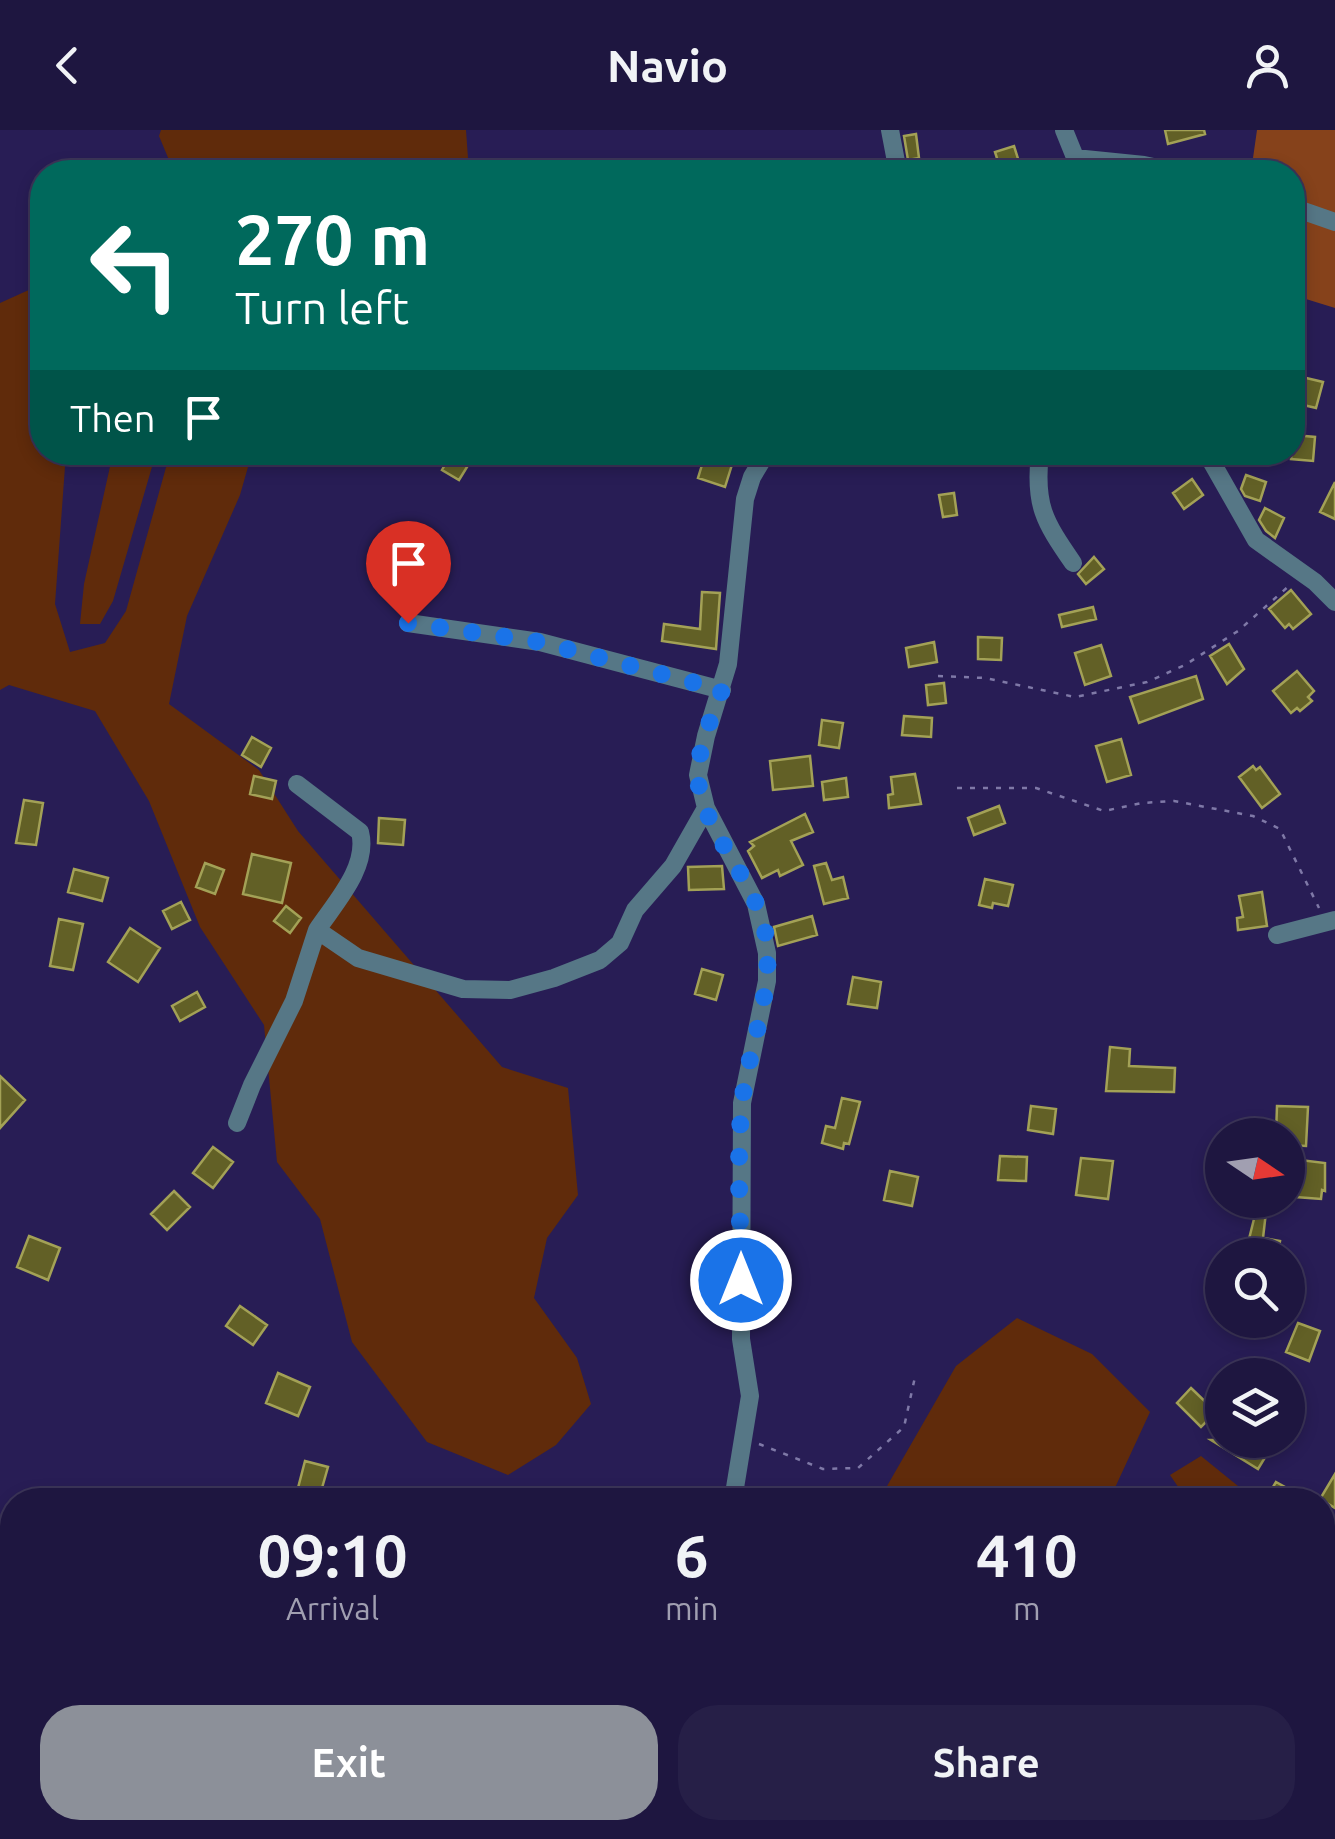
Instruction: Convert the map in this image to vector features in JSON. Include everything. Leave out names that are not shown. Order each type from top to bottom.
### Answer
[{"type":"street","points":[[890,130],[896,160]]},
{"type":"street","points":[[1064,130],[1076,160]]},
{"type":"street","points":[[1305,212],[1335,222]]},
{"type":"street","points":[[735,1488],[750,1396],[741,1340],[742,1103],[766,981],[767,953],[756,904],[706,808],[698,775],[728,664],[745,499],[759,465]]},
{"type":"street","points":[[1039,465],[1038,490],[1045,522],[1073,563]]},
{"type":"street","points":[[1213,465],[1256,540],[1335,602]]},
{"type":"street","points":[[408,623],[540,642],[722,690]]},
{"type":"street","points":[[237,1123],[294,1001],[316,930],[356,868],[362,838],[360,832],[297,784]]},
{"type":"street","points":[[316,930],[358,958],[463,989],[510,990],[554,978],[600,960],[620,943],[634,910],[673,866],[706,808]]},
{"type":"street","points":[[1276,936],[1331,921]]},
{"type":"path","points":[[938,676],[985,678],[1075,697],[1148,682],[1185,665],[1238,631],[1303,574]]},
{"type":"path","points":[[956,788],[1036,788],[1104,811],[1142,802],[1174,801],[1252,816],[1280,829],[1331,921]]},
{"type":"path","points":[[743,1438],[823,1469],[858,1468],[904,1427],[915,1377]]},
{"type":"shaded area","points":[[161,130],[466,130],[468,160],[169,160],[159,136]]},
{"type":"shaded area","points":[[1257,130],[1335,130],[1335,308],[1305,299],[1305,160],[1253,160]]},
{"type":"shaded area","points":[[30,289],[30,465],[65,465],[55,604],[70,652],[105,643],[126,611],[167,465],[249,465],[240,495],[187,616],[169,704],[259,770],[298,831],[502,1067],[568,1088],[578,1195],[547,1238],[534,1298],[577,1358],[591,1404],[556,1445],[508,1475],[427,1442],[352,1342],[320,1219],[277,1162],[264,1025],[200,927],[149,801],[95,711],[9,685],[0,690],[0,303]]},
{"type":"shaded area","points":[[110,465],[153,465],[113,601],[100,624],[80,624],[84,584]]},
{"type":"shaded area","points":[[1017,1318],[1092,1354],[1150,1412],[1115,1488],[886,1488],[956,1366]]},
{"type":"shaded area","points":[[1201,1456],[1239,1488],[1179,1488],[1170,1475]]},
{"type":"building","points":[[1165,130],[1204,130],[1205,134],[1168,144]]},
{"type":"building","points":[[916,134],[919,158],[908,160],[904,136]]},
{"type":"building","points":[[1014,146],[1018,160],[998,160],[995,152]]},
{"type":"building","points":[[1305,378],[1323,382],[1316,408],[1305,405]]},
{"type":"building","points":[[1305,436],[1315,437],[1313,461],[1305,460]]},
{"type":"building","points":[[445,465],[468,465],[459,480],[442,470]]},
{"type":"building","points":[[702,465],[732,465],[725,487],[698,478]]},
{"type":"building","points":[[1246,475],[1266,482],[1260,501],[1245,496],[1241,489]]},
{"type":"building","points":[[1192,479],[1203,495],[1184,509],[1173,493]]},
{"type":"building","points":[[1335,482],[1335,519],[1320,512]]},
{"type":"building","points":[[954,493],[957,515],[943,517],[939,495]]},
{"type":"building","points":[[1265,508],[1284,518],[1275,538],[1259,520]]},
{"type":"building","points":[[1094,557],[1104,569],[1086,584],[1078,574]]},
{"type":"building","points":[[1291,590],[1311,614],[1293,629],[1289,624],[1285,628],[1269,609]]},
{"type":"building","points":[[702,592],[720,593],[716,649],[662,641],[664,624],[700,629]]},
{"type":"building","points":[[1093,607],[1096,619],[1062,627],[1059,615]]},
{"type":"building","points":[[978,637],[1002,638],[1001,660],[978,659]]},
{"type":"building","points":[[934,642],[937,662],[909,667],[906,648]]},
{"type":"building","points":[[1229,644],[1244,669],[1227,684],[1210,656]]},
{"type":"building","points":[[1101,645],[1111,676],[1085,685],[1075,653]]},
{"type":"building","points":[[1297,671],[1314,691],[1308,697],[1312,701],[1291,713],[1273,691]]},
{"type":"building","points":[[1196,676],[1203,699],[1139,723],[1130,697]]},
{"type":"building","points":[[944,683],[946,703],[928,705],[926,685]]},
{"type":"building","points":[[904,716],[932,718],[931,737],[902,735]]},
{"type":"building","points":[[822,720],[843,723],[839,748],[819,745]]},
{"type":"building","points":[[252,737],[271,748],[261,767],[242,755]]},
{"type":"building","points":[[1121,739],[1131,775],[1107,782],[1096,746]]},
{"type":"building","points":[[810,756],[813,786],[773,790],[770,761]]},
{"type":"building","points":[[1253,766],[1256,770],[1260,767],[1280,794],[1262,808],[1239,777]]},
{"type":"building","points":[[915,774],[921,804],[889,808],[888,795],[893,794],[891,777]]},
{"type":"building","points":[[254,776],[276,781],[272,799],[250,794]]},
{"type":"building","points":[[846,778],[848,797],[824,800],[822,782]]},
{"type":"building","points":[[24,800],[43,803],[36,845],[16,843]]},
{"type":"building","points":[[999,806],[1005,823],[974,835],[968,818]]},
{"type":"building","points":[[805,814],[813,832],[791,841],[803,865],[780,876],[778,870],[762,878],[748,851],[754,846],[750,842]]},
{"type":"building","points":[[379,818],[405,820],[403,845],[378,843]]},
{"type":"building","points":[[252,854],[291,863],[282,903],[243,894]]},
{"type":"building","points":[[205,863],[224,870],[215,894],[196,887]]},
{"type":"building","points":[[826,863],[832,880],[843,877],[848,898],[824,904],[814,866]]},
{"type":"building","points":[[722,866],[724,889],[689,890],[688,867]]},
{"type":"building","points":[[74,869],[108,878],[102,901],[68,892]]},
{"type":"building","points":[[985,879],[1013,885],[1008,906],[979,905]]},
{"type":"building","points":[[1262,892],[1267,926],[1238,930],[1237,918],[1243,917],[1239,896]]},
{"type":"building","points":[[181,902],[190,920],[172,929],[163,911]]},
{"type":"building","points":[[286,906],[301,918],[290,933],[274,921]]},
{"type":"building","points":[[812,916],[817,935],[778,946],[774,927]]},
{"type":"building","points":[[59,919],[83,924],[73,970],[50,966]]},
{"type":"building","points":[[130,928],[160,948],[138,982],[108,962]]},
{"type":"building","points":[[702,969],[723,975],[716,1000],[695,994]]},
{"type":"building","points":[[853,977],[881,982],[877,1008],[848,1004]]},
{"type":"building","points":[[197,992],[205,1007],[180,1021],[172,1006]]},
{"type":"building","points":[[1110,1047],[1130,1049],[1129,1066],[1175,1068],[1174,1092],[1106,1091]]},
{"type":"building","points":[[0,1076],[25,1100],[0,1128]]},
{"type":"building","points":[[842,1098],[860,1102],[849,1144],[844,1143],[843,1149],[822,1143],[826,1126],[835,1128]]},
{"type":"building","points":[[1031,1106],[1056,1109],[1053,1134],[1028,1130]]},
{"type":"building","points":[[1277,1106],[1308,1107],[1306,1146],[1305,1118],[1277,1118]]},
{"type":"building","points":[[213,1147],[233,1162],[213,1188],[193,1173]]},
{"type":"building","points":[[1000,1156],[1027,1157],[1026,1181],[998,1180]]},
{"type":"building","points":[[1081,1158],[1113,1161],[1108,1199],[1076,1195]]},
{"type":"building","points":[[1305,1161],[1325,1163],[1325,1191],[1322,1190],[1321,1199],[1305,1198]]},
{"type":"building","points":[[890,1171],[918,1177],[912,1206],[884,1200]]},
{"type":"building","points":[[174,1191],[190,1207],[167,1230],[151,1214]]},
{"type":"building","points":[[1254,1218],[1265,1218],[1263,1238],[1249,1238]]},
{"type":"building","points":[[29,1236],[60,1248],[48,1280],[17,1267]]},
{"type":"building","points":[[240,1306],[267,1325],[253,1345],[226,1326]]},
{"type":"building","points":[[1305,1326],[1320,1331],[1309,1361],[1286,1352],[1292,1338],[1305,1338]]},
{"type":"building","points":[[278,1373],[310,1387],[298,1416],[266,1403]]},
{"type":"building","points":[[1191,1388],[1205,1401],[1205,1423],[1201,1427],[1177,1403]]},
{"type":"building","points":[[1240,1458],[1265,1458],[1258,1469]]},
{"type":"building","points":[[305,1461],[328,1467],[322,1488],[298,1488]]},
{"type":"route","points":[[408,623],[540,642],[722,690],[700,758],[700,790],[756,904],[765,930],[767,953],[766,981],[742,1103],[741,1280]]}]
